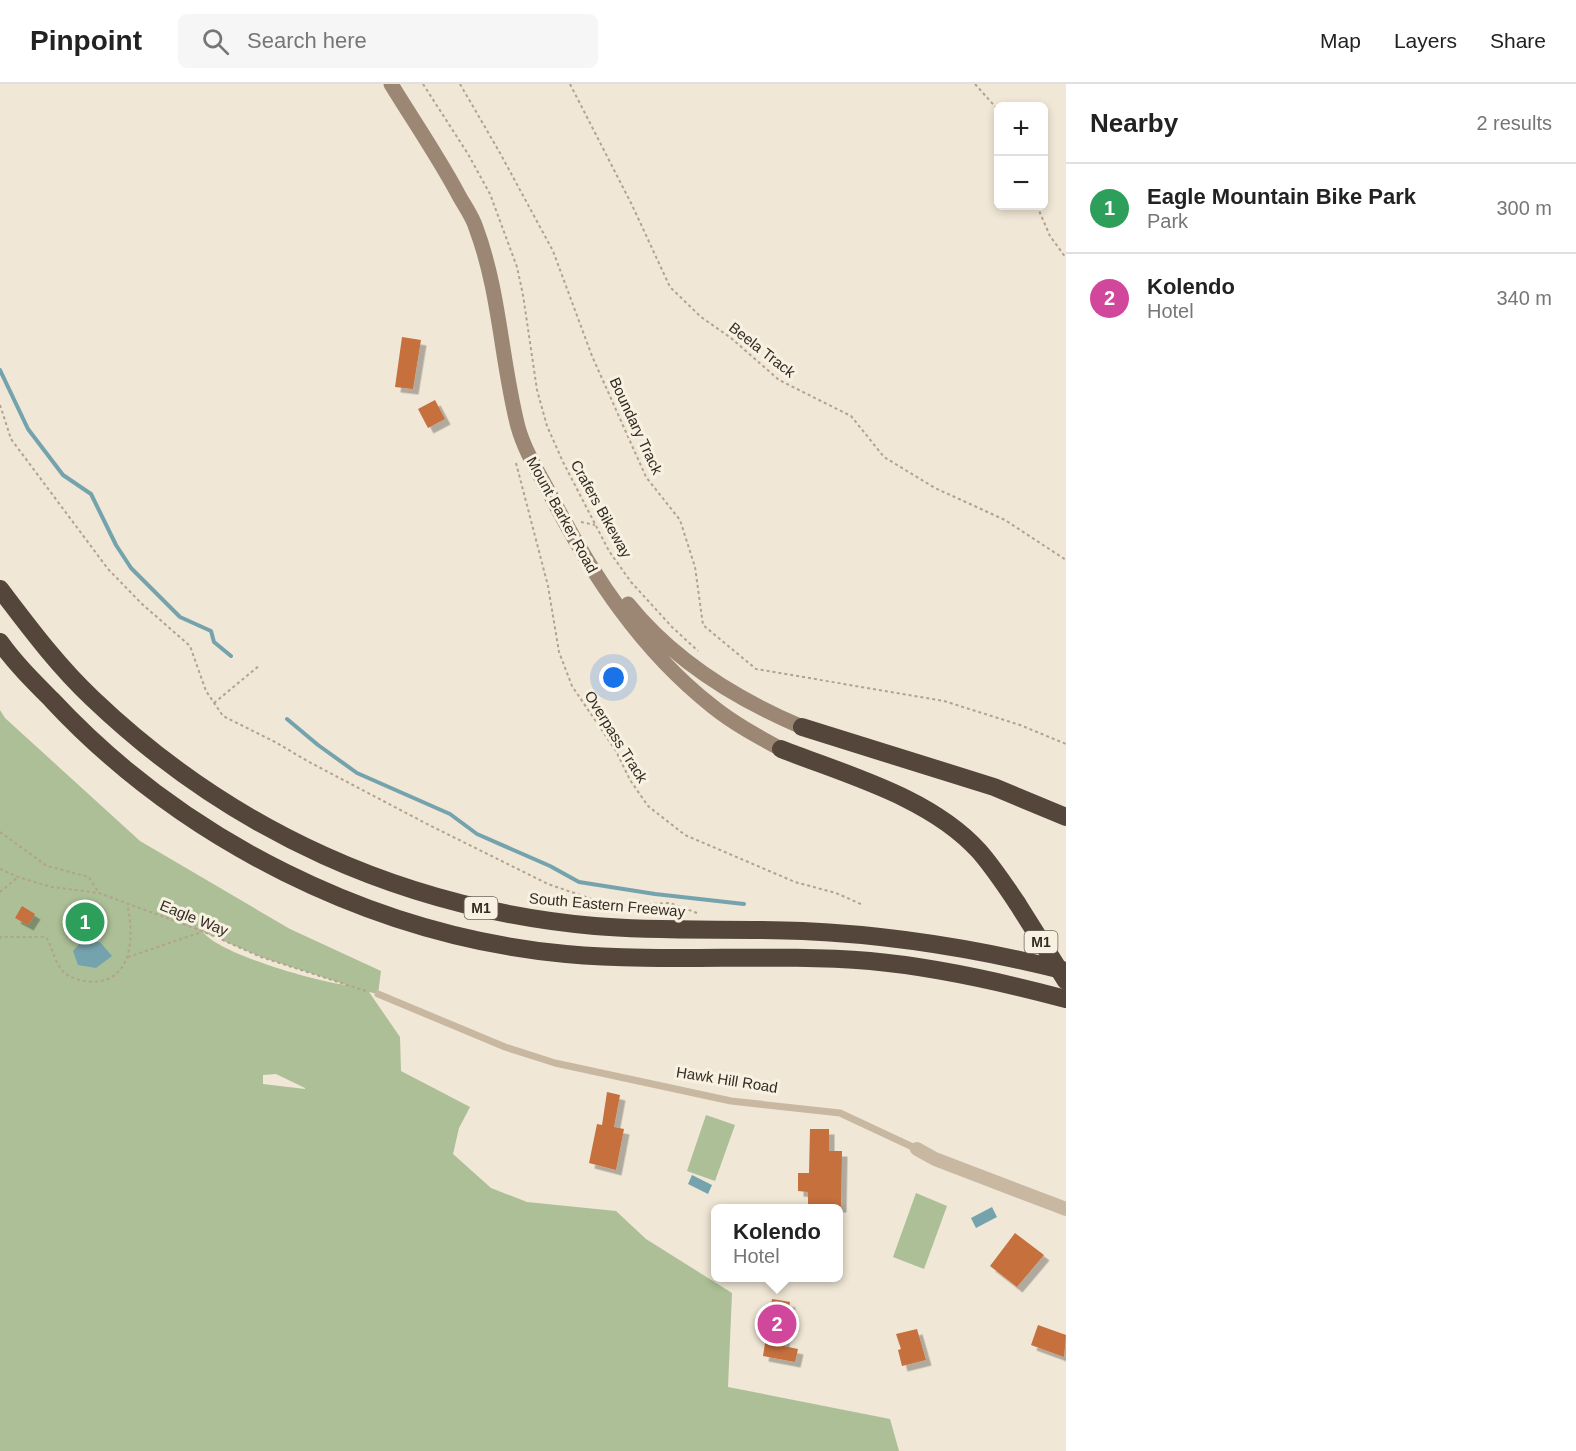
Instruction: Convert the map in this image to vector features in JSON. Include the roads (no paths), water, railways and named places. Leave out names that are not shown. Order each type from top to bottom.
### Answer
[{"type":"highway","name":"South Eastern Freeway","points":[[0,590],[43,646],[90,697],[144,745],[200,787],[260,824],[322,856],[388,882],[454,902],[524,917],[595,926],[664,930],[813,932],[918,941],[1007,956],[1066,971]]},
{"type":"highway","name":"M1","points":[[0,642],[69,719],[121,766],[177,808],[236,846],[298,878],[364,906],[419,924],[498,944],[565,954],[663,959],[801,958],[870,961],[938,970],[1066,999]]},
{"type":"highway","points":[[802,727],[994,788],[1066,816]]},
{"type":"highway","name":"M1","points":[[781,749],[892,793],[915,804],[952,828],[977,850],[1017,903],[1066,981]]},
{"type":"main road","name":"Mount Barker Road","points":[[391,84],[443,167],[475,225],[495,292],[510,391],[519,430],[533,467],[568,531],[616,606],[673,671],[712,706],[748,731],[781,749]]},
{"type":"main road","name":"Mount Barker Road","points":[[399,84],[462,182],[479,217],[500,283],[514,373],[528,429],[545,472],[601,571],[657,635],[702,673],[753,705],[802,727]]},
{"type":"street","name":"Hawk Hill Road","points":[[917,1149],[935,1159],[1066,1209]]},
{"type":"lane","name":"Hawk Hill Road","points":[[378,994],[505,1047],[555,1063],[731,1101],[840,1113],[917,1149]]},
{"type":"water","points":[[100,942],[112,956],[96,968],[78,965],[73,951],[80,943]]},
{"type":"water","points":[[692,1175],[712,1185],[708,1194],[688,1184]]},
{"type":"water","points":[[992,1207],[997,1217],[976,1228],[971,1218]]},
{"type":"waterway","points":[[0,370],[28,429],[63,475],[91,494],[116,545],[131,568],[180,617],[211,631],[214,642],[231,656]]},
{"type":"waterway","points":[[287,719],[357,773],[450,814],[477,834],[550,866],[579,882],[655,894],[744,904]]},
{"type":"place","name":"Eagle Mountain Bike Park","points":[[85,922]]},
{"type":"place","name":"Kolendo","points":[[777,1324]]}]
